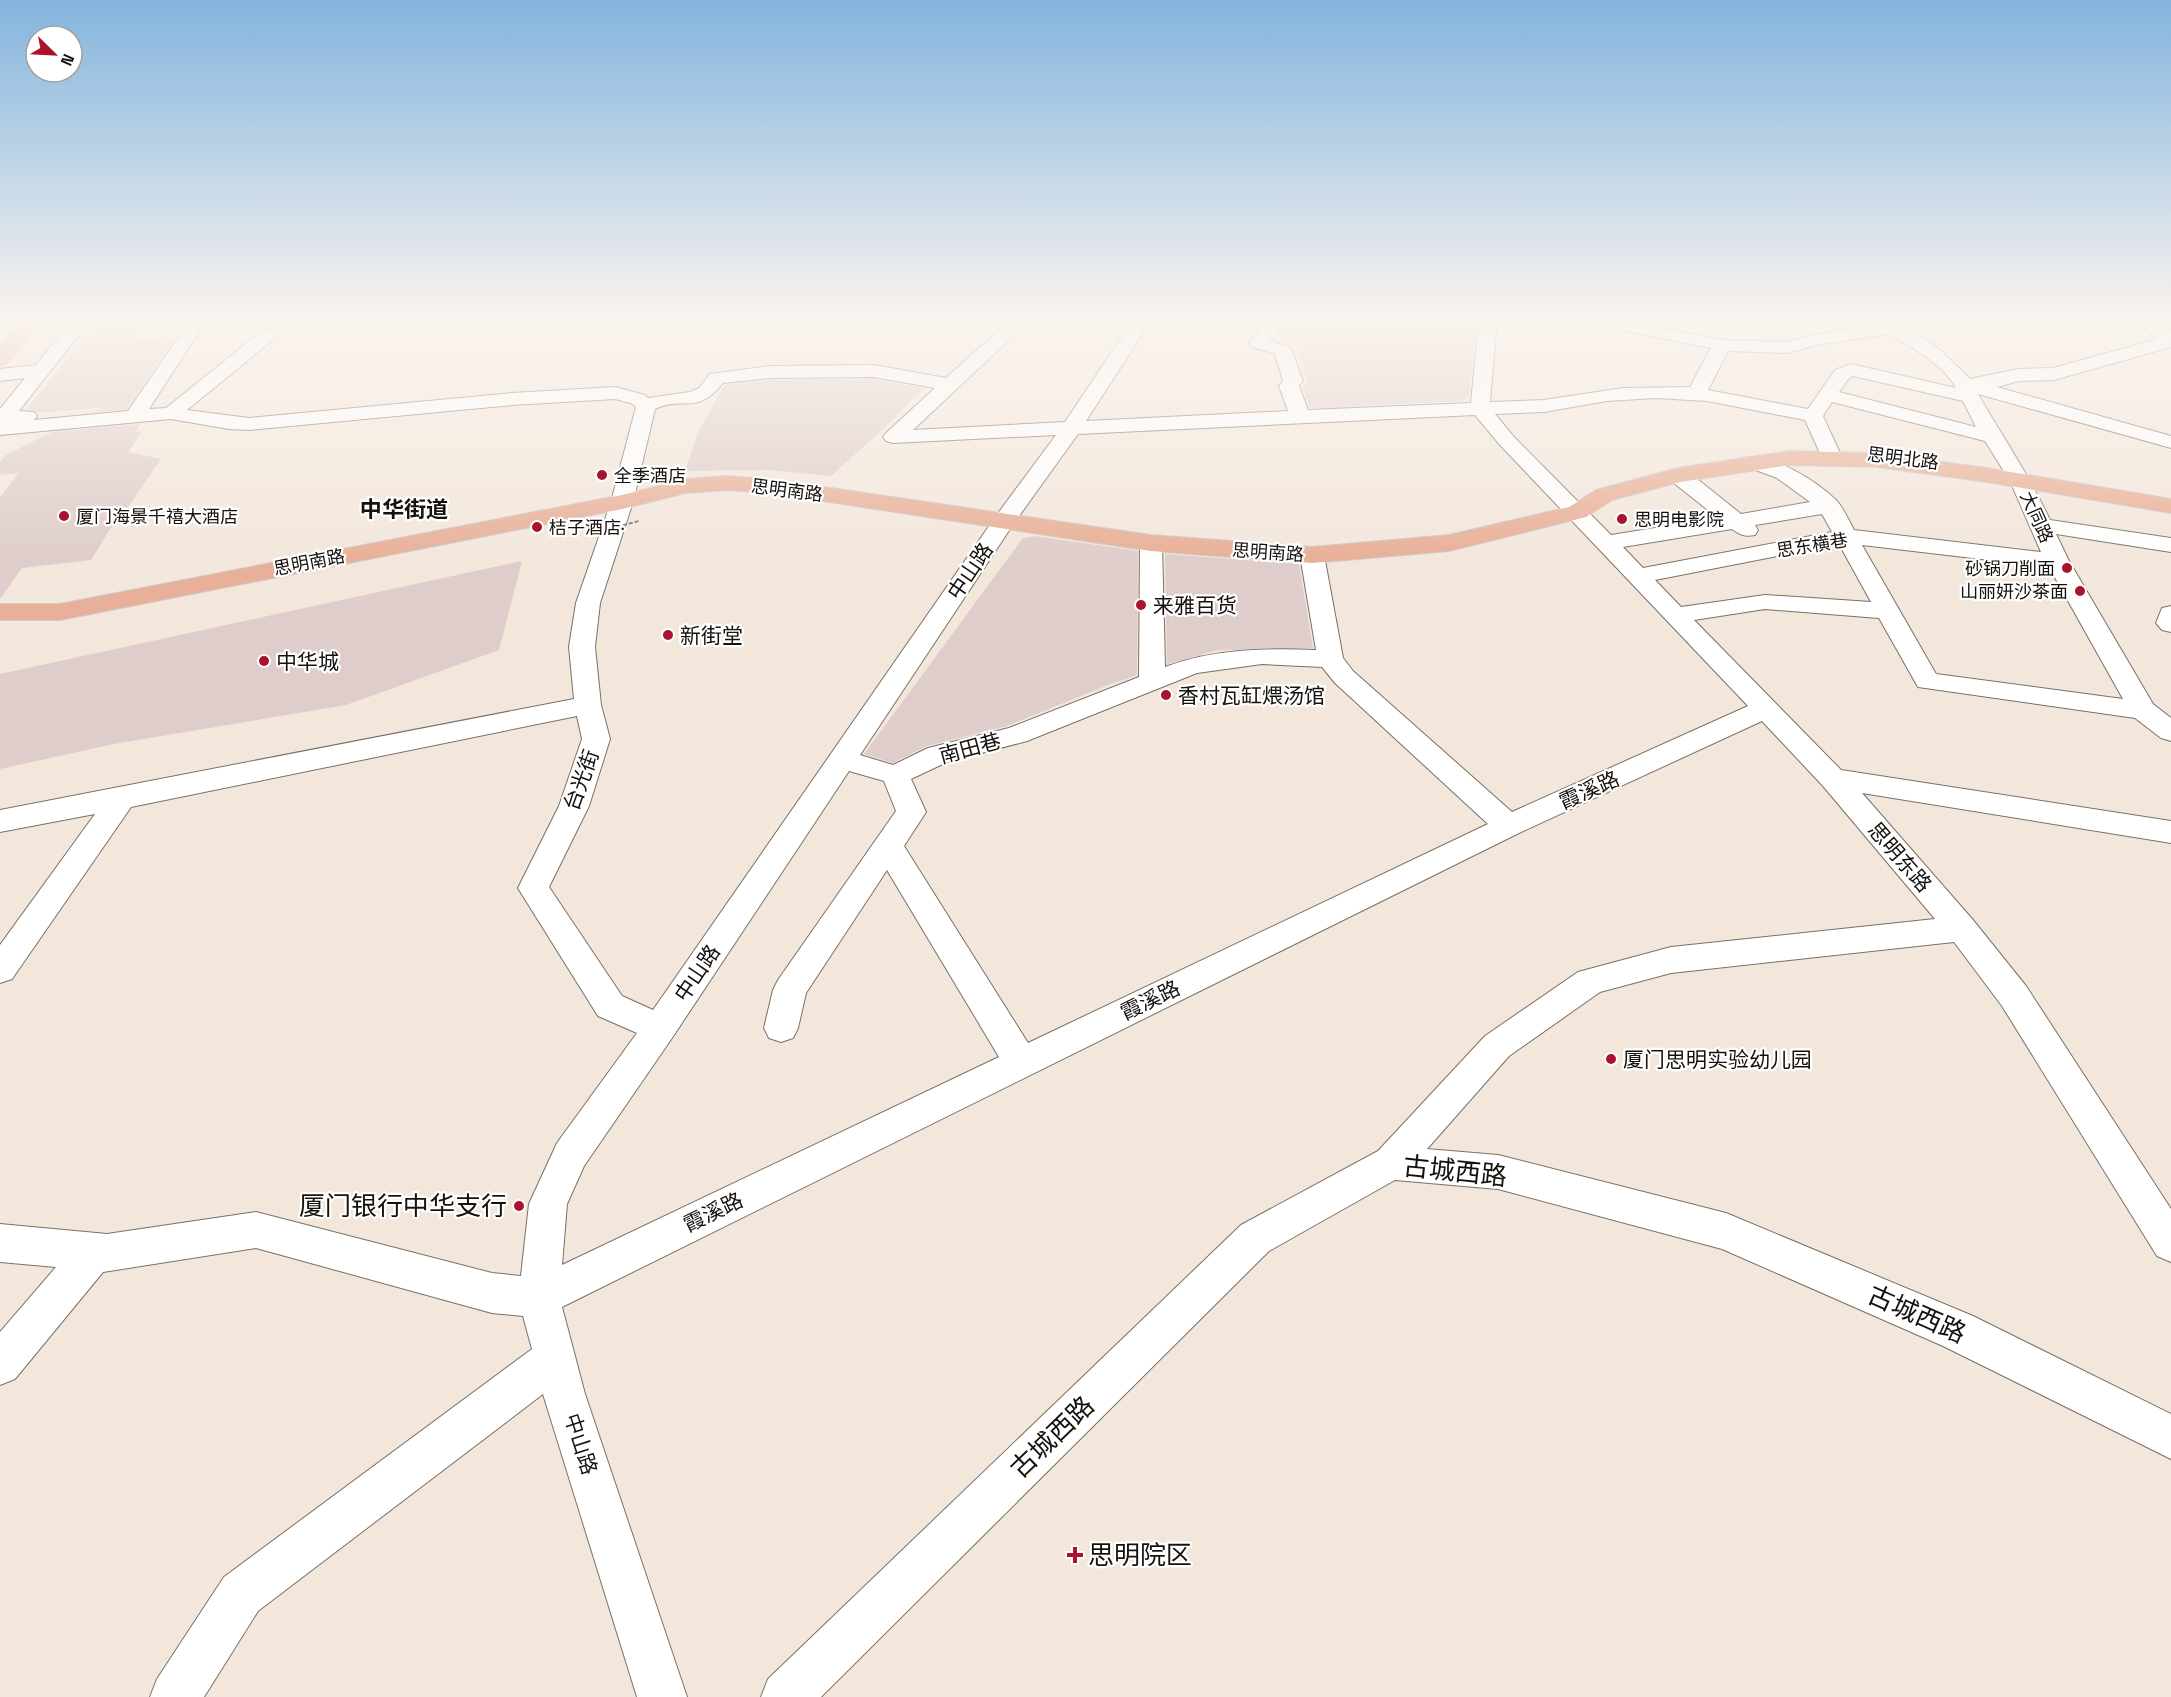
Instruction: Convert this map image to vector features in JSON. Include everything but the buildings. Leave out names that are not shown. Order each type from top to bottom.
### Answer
[{"type":"main road","name":"思明北路","points":[[1572,506],[1604,486],[1713,461],[1798,450],[1904,457],[2171,506]]},
{"type":"main road","name":"思明北路","points":[[1572,506],[1678,475],[1790,458],[1876,460],[2018,477],[2171,500]]},
{"type":"main road","name":"思明南路","points":[[0,612],[60,612],[628,504],[687,486],[726,483],[770,486],[1159,534],[1299,547],[1372,543],[1444,535],[1572,506]]},
{"type":"main road","name":"思明南路","points":[[0,593],[38,593],[112,587],[628,504]]},
{"type":"main road","name":"思明南路","points":[[1009,516],[1151,543],[1312,555],[1449,543],[1572,506]]},
{"type":"street","points":[[17,401],[3,418],[138,412],[171,413],[209,421],[249,424],[489,401]]},
{"type":"street","points":[[0,429],[138,412],[145,401]]},
{"type":"street","points":[[171,413],[186,401]]},
{"type":"street","points":[[641,401],[646,406],[657,401]]},
{"type":"street","points":[[932,401],[892,437],[1544,406],[1564,401]]},
{"type":"street","name":"中山路","points":[[662,1697],[555,1358],[539,1297],[548,1203],[570,1155],[599,1110],[660,1028],[1089,401]]},
{"type":"street","points":[[1294,401],[1299,416]]},
{"type":"street","points":[[1480,408],[1481,401]]},
{"type":"street","points":[[1734,401],[1813,416]]},
{"type":"street","points":[[1813,416],[1824,401]]},
{"type":"street","points":[[1849,401],[1992,437]]},
{"type":"street","name":"大同路","points":[[1973,401],[2018,477],[2057,561],[2143,710],[2171,732]]},
{"type":"street","points":[[2027,401],[2171,442]]},
{"type":"street","name":"台光街","points":[[646,406],[628,504],[588,603],[582,647],[588,705],[596,739],[574,806],[533,888],[609,1006],[660,1028]]},
{"type":"street","name":"思明东路","points":[[1480,408],[1507,441],[1833,779],[1962,928],[2014,996],[2171,1243]]},
{"type":"street","points":[[1813,416],[1829,451]]},
{"type":"street","points":[[1752,462],[1785,473],[1829,506],[1926,681],[2143,710]]},
{"type":"street","points":[[1678,475],[1772,551]]},
{"type":"street","points":[[1607,543],[1829,506]]},
{"type":"street","points":[[2041,525],[2171,545]]},
{"type":"street","name":"思东横巷","points":[[1639,576],[1846,537],[2057,561]]},
{"type":"street","points":[[1151,543],[1152,681]]},
{"type":"street","points":[[1312,555],[1330,659],[1344,677],[1509,826]]},
{"type":"street","points":[[1676,615],[1765,602],[1887,611]]},
{"type":"street","points":[[2171,613],[2168,622],[2171,626]]},
{"type":"street","name":"南田巷","points":[[895,775],[938,755],[1017,735],[1192,666],[1262,656],[1330,659]]},
{"type":"street","points":[[0,821],[121,800],[588,705]]},
{"type":"street","name":"霞溪路","points":[[539,1297],[1509,826],[1765,709]]},
{"type":"street","points":[[781,1028],[790,990],[912,812],[895,775],[843,759]]},
{"type":"street","points":[[1833,779],[2171,832]]},
{"type":"street","points":[[0,970],[121,800]]},
{"type":"street","points":[[888,846],[1021,1062]]},
{"type":"street","points":[[1391,1163],[1497,1046],[1590,981],[1671,960],[1962,928]]},
{"type":"street","name":"古城西路","points":[[786,1697],[1255,1238],[1391,1163],[1498,1172],[1726,1231],[1958,1331],[2171,1437]]},
{"type":"street","points":[[0,1243],[107,1253],[256,1230],[492,1293],[539,1297]]},
{"type":"street","points":[[0,1364],[94,1252]]},
{"type":"street","points":[[175,1697],[241,1594],[555,1358]]},
{"type":"path","points":[[594,533],[628,504]]},
{"type":"place","name":"全季酒店","points":[[602,475]]},
{"type":"place","name":"厦门海景千禧大酒店","points":[[64,516]]},
{"type":"place","name":"思明电影院","points":[[1622,519]]},
{"type":"place","name":"桔子酒店·","points":[[537,527]]},
{"type":"place","name":"砂锅刀削面","points":[[2067,568]]},
{"type":"place","name":"山丽妍沙茶面","points":[[2080,591]]},
{"type":"place","name":"来雅百货","points":[[1141,605]]},
{"type":"place","name":"新街堂","points":[[668,635]]},
{"type":"place","name":"中华城","points":[[264,661]]},
{"type":"place","name":"香村瓦缸煨汤馆","points":[[1166,695]]},
{"type":"place","name":"厦门思明实验幼儿园","points":[[1611,1059]]},
{"type":"place","name":"厦门银行中华支行","points":[[519,1206]]},
{"type":"place","name":"思明院区","points":[[1075,1555]]},
{"type":"district","name":"中华街道","points":[[404,509]]}]
